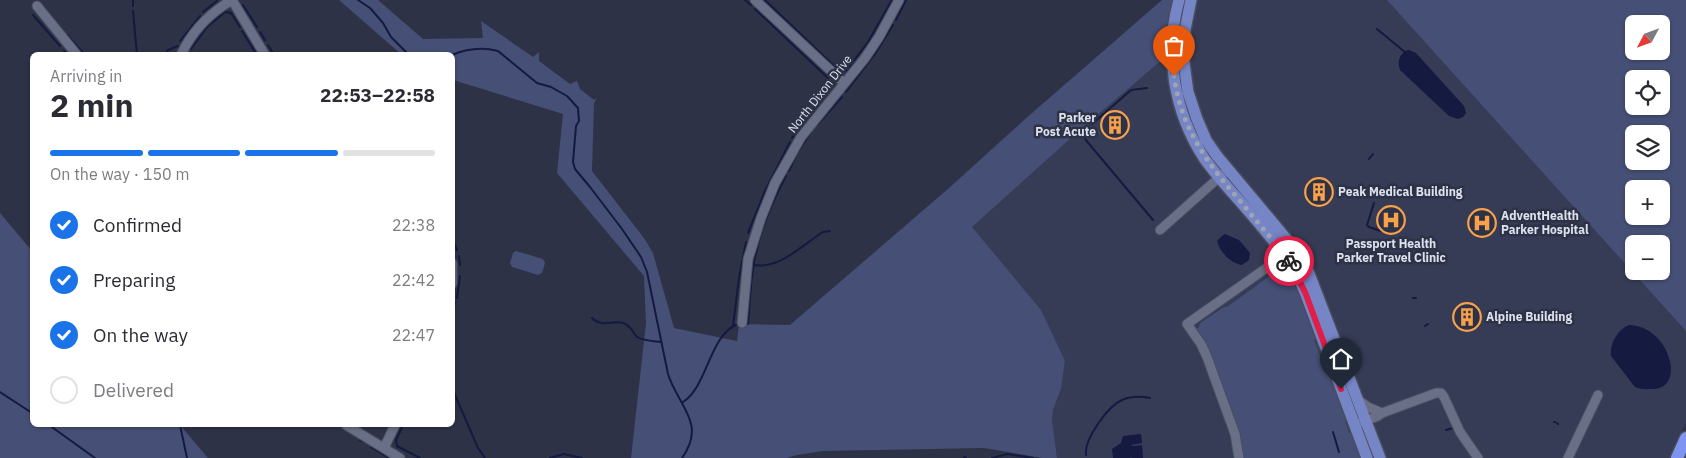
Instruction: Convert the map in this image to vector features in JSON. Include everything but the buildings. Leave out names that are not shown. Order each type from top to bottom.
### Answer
[{"type":"highway","points":[[1677,458],[1686,438]]},
{"type":"main road","points":[[1179,0],[1174,23],[1172,51],[1177,95],[1184,117],[1194,140],[1207,161],[1224,174],[1290,251],[1301,282],[1357,400],[1367,458]]},
{"type":"main road","points":[[1191,0],[1186,20],[1183,47],[1187,88],[1202,130],[1224,174]]},
{"type":"main road","points":[[1330,342],[1360,423],[1380,458]]},
{"type":"street","points":[[182,52],[189,39],[207,19],[216,10],[232,0],[264,52]]},
{"type":"street","points":[[755,0],[844,83]]},
{"type":"street","name":"North Dixon Drive","points":[[742,323],[748,259],[758,224],[769,196],[801,137],[875,42],[899,0]]},
{"type":"street","points":[[37,6],[75,52]]},
{"type":"street","points":[[1160,230],[1224,174]]},
{"type":"street","points":[[1238,458],[1235,434],[1207,357],[1201,344],[1187,324],[1290,251]]},
{"type":"street","points":[[1360,423],[1436,393],[1441,394],[1460,432],[1478,458]]},
{"type":"street","points":[[1568,458],[1598,394]]},
{"type":"street","points":[[1357,400],[1368,408],[1382,413]]},
{"type":"street","points":[[349,427],[400,458]]},
{"type":"street","points":[[384,448],[394,427]]},
{"type":"shaded area","points":[[339,0],[378,0],[423,39],[483,38],[481,21],[533,57],[539,52],[539,61],[570,84],[577,81],[580,89],[594,100],[597,98],[594,103],[592,171],[644,238],[653,253],[674,328],[737,341],[739,324],[790,325],[1162,0],[1175,0],[1169,54],[1081,129],[972,227],[1041,310],[1065,361],[1061,389],[1053,410],[1052,420],[1057,458],[1042,458],[984,448],[823,451],[787,458],[631,458],[646,323],[644,276],[557,173],[563,114],[455,81],[455,52],[399,52]]},
{"type":"shaded area","name":"AdventHealth Parker Hospital","points":[[1195,0],[1686,0],[1686,423],[1670,458],[1384,458],[1371,427],[1375,425],[1370,406],[1363,400],[1304,257],[1307,254],[1293,234],[1290,236],[1213,142],[1195,102],[1187,49]]},
{"type":"shaded area","points":[[1387,0],[1686,0],[1686,331],[1640,280],[1670,280],[1670,235],[1625,235],[1625,263]]},
{"type":"shaded area","points":[[1409,50],[1416,53],[1464,106],[1466,113],[1463,117],[1458,119],[1449,116],[1400,70],[1400,57],[1405,51]]},
{"type":"shaded area","points":[[1169,54],[1180,123],[1184,134],[1276,249],[1293,275],[1363,458],[1057,458],[1052,420],[1053,410],[1061,389],[1065,361],[972,227],[1081,129]]},
{"type":"shaded area","points":[[0,213],[30,249],[30,427],[182,427],[208,458],[0,458]]},
{"type":"shaded area","points":[[1225,234],[1239,240],[1250,253],[1249,260],[1242,265],[1233,262],[1226,256],[1220,249],[1217,241]]},
{"type":"shaded area","points":[[516,251],[543,259],[545,263],[542,273],[538,275],[512,267],[510,263],[513,253]]},
{"type":"shaded area","points":[[1287,266],[1295,279],[1318,338],[1314,340],[1321,357],[1325,356],[1348,418],[1345,420],[1349,433],[1353,432],[1363,458],[1243,458],[1241,438],[1237,425],[1207,347],[1196,329],[1200,323],[1224,307],[1227,307],[1282,267]]},
{"type":"shaded area","points":[[1629,325],[1643,328],[1654,335],[1663,345],[1669,356],[1671,368],[1670,378],[1664,385],[1655,389],[1635,387],[1611,356],[1611,347],[1615,338],[1621,330]]},
{"type":"shaded area","points":[[1141,434],[1142,443],[1131,445],[1142,445],[1143,458],[1113,458],[1112,449],[1121,443],[1123,436]]},
{"type":"waterway","points":[[133,0],[133,6]]},
{"type":"waterway","points":[[358,0],[370,8],[383,23],[391,37],[406,52]]},
{"type":"waterway","points":[[745,0],[751,5]]},
{"type":"waterway","points":[[765,0],[833,65],[840,71],[846,71]]},
{"type":"waterway","points":[[846,71],[868,42],[892,0]]},
{"type":"waterway","points":[[896,20],[906,0]]},
{"type":"waterway","points":[[203,12],[217,1]]},
{"type":"waterway","points":[[243,5],[257,27]]},
{"type":"waterway","points":[[755,9],[828,78],[831,84]]},
{"type":"waterway","points":[[133,11],[137,52]]},
{"type":"waterway","points":[[191,49],[207,27],[225,12],[231,13],[240,27]]},
{"type":"waterway","points":[[33,15],[60,46]]},
{"type":"waterway","points":[[180,41],[200,16]]},
{"type":"waterway","points":[[846,92],[875,54],[893,25]]},
{"type":"waterway","points":[[1377,29],[1406,53]]},
{"type":"waterway","points":[[242,31],[255,52]]},
{"type":"waterway","points":[[260,32],[265,40]]},
{"type":"waterway","points":[[67,35],[82,52]]},
{"type":"waterway","points":[[268,45],[272,52]]},
{"type":"waterway","points":[[167,52],[178,46]]},
{"type":"waterway","points":[[455,54],[475,49],[498,51],[537,83],[551,87],[567,96],[578,108],[579,121],[576,126],[573,162],[575,169],[622,229],[641,257],[647,272],[668,374],[691,424],[692,435],[689,446],[682,458]]},
{"type":"waterway","points":[[792,138],[831,84],[834,83]]},
{"type":"waterway","points":[[1092,124],[1131,90],[1147,88]]},
{"type":"waterway","points":[[817,125],[842,97]]},
{"type":"waterway","points":[[789,171],[796,155],[811,132]]},
{"type":"waterway","points":[[1085,139],[1153,220]]},
{"type":"waterway","points":[[748,233],[765,191],[790,142]]},
{"type":"waterway","points":[[1369,159],[1373,154]]},
{"type":"waterway","points":[[748,324],[752,278],[759,240],[786,176]]},
{"type":"waterway","points":[[1374,203],[1367,225],[1384,232]]},
{"type":"waterway","points":[[754,265],[773,264],[798,250],[823,232],[830,231]]},
{"type":"waterway","points":[[733,326],[746,242]]},
{"type":"waterway","points":[[455,245],[457,250]]},
{"type":"waterway","points":[[459,256],[460,265]]},
{"type":"waterway","points":[[457,298],[460,276]]},
{"type":"waterway","points":[[592,318],[600,323],[619,322],[626,324],[637,337],[661,342]]},
{"type":"waterway","points":[[683,402],[698,385],[714,349],[721,339],[728,330],[738,324]]},
{"type":"waterway","points":[[0,392],[30,412]]},
{"type":"waterway","points":[[455,395],[478,448],[485,458]]},
{"type":"waterway","points":[[1086,455],[1086,448],[1093,432],[1116,403],[1129,398],[1150,398]]},
{"type":"waterway","points":[[52,427],[95,458]]},
{"type":"waterway","points":[[180,427],[187,458]]},
{"type":"waterway","points":[[402,427],[396,440],[397,446],[420,458]]},
{"type":"waterway","points":[[1446,430],[1453,428]]},
{"type":"waterway","points":[[1333,432],[1339,452]]},
{"type":"waterway","points":[[371,447],[389,458]]},
{"type":"waterway","points":[[550,458],[564,454],[582,458]]},
{"type":"waterway","points":[[992,458],[1007,454],[1033,458]]},
{"type":"way so far","points":[[1174,76],[1178,100],[1191,134],[1201,153],[1289,261]]},
{"type":"place","name":"Parker Post Acute","points":[[1115,125]]},
{"type":"place","name":"Peak Medical Building","points":[[1319,192]]},
{"type":"place","name":"Passport Health Parker Travel Clinic","points":[[1391,220]]},
{"type":"place","name":"AdventHealth Parker Hospital","points":[[1482,223]]},
{"type":"place","name":"Alpine Building","points":[[1467,317]]},
{"type":"route","points":[[1289,261],[1305,292],[1341,389]]}]
